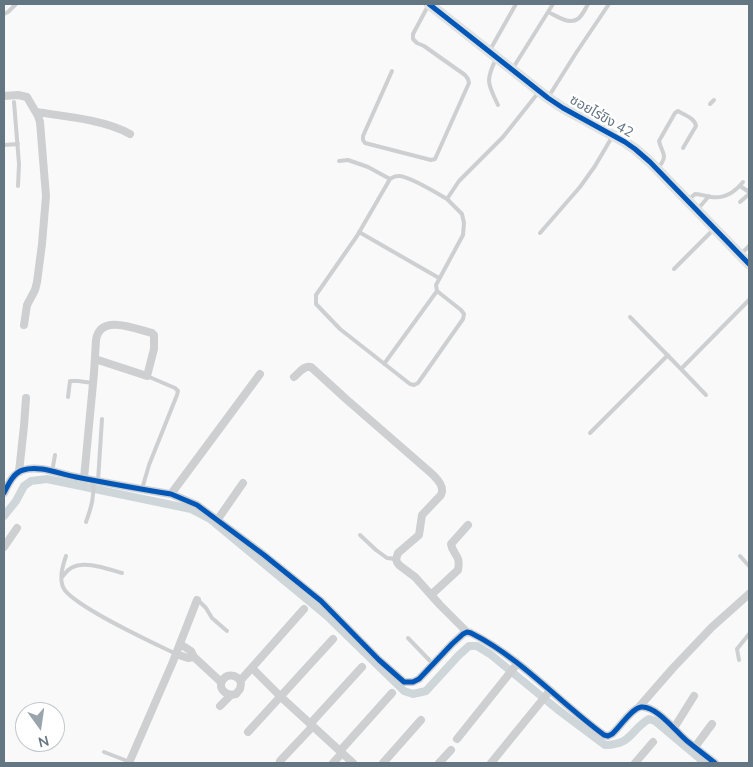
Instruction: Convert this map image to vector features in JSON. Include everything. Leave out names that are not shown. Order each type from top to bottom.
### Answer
[{"type":"street","name":"ซอยไร่ขิง 42","points":[[429,4],[442,9],[493,54],[544,95],[635,149],[657,169],[749,264]]},
{"type":"street","points":[[4,96],[18,95],[27,97],[40,122],[46,196],[37,282],[28,305],[24,325]]},
{"type":"street","points":[[36,112],[68,116],[104,124],[116,127],[130,134]]},
{"type":"street","points":[[84,478],[96,335],[100,328],[105,325],[119,324],[152,334],[154,338],[154,349],[148,376],[95,359]]},
{"type":"street","points":[[294,377],[305,367],[311,367],[346,400],[431,473],[442,487],[443,492],[441,496],[422,515],[418,535],[398,553],[396,558],[399,565],[415,577],[467,632],[480,637],[514,668],[549,691],[604,736],[612,734],[712,627],[749,594]]},
{"type":"street","points":[[171,494],[260,374]]},
{"type":"street","points":[[19,472],[26,398]]},
{"type":"street","points":[[4,493],[11,479],[19,472],[30,469],[42,469],[84,478],[95,483],[171,494],[197,505],[264,554],[321,601],[379,660],[404,682],[413,682],[419,679],[458,638],[467,632]]},
{"type":"street","points":[[218,519],[243,483]]},
{"type":"street","points":[[431,595],[458,570],[458,557],[451,544],[468,525]]},
{"type":"street","points":[[4,547],[17,528]]},
{"type":"street","points":[[129,762],[176,654],[197,600]]},
{"type":"street","points":[[240,681],[304,608]]},
{"type":"street","points":[[248,732],[333,639]]},
{"type":"street","points":[[180,644],[191,651],[194,657],[221,682]]},
{"type":"street","points":[[176,654],[188,658],[194,657]]},
{"type":"street","points":[[280,762],[362,667]]},
{"type":"street","points":[[252,668],[353,763]]},
{"type":"street","points":[[457,739],[514,668]]},
{"type":"street","points":[[220,706],[230,696],[239,692],[241,687],[240,681],[235,676],[229,675],[221,682],[221,688],[222,691],[230,696]]},
{"type":"street","points":[[491,763],[549,691]]},
{"type":"street","points":[[334,763],[341,752],[392,693]]},
{"type":"street","points":[[674,728],[694,696]]},
{"type":"street","points":[[639,707],[654,710],[716,763]]},
{"type":"street","points":[[383,763],[421,720]]},
{"type":"street","points":[[695,747],[712,724]]},
{"type":"street","points":[[636,763],[653,742]]},
{"type":"street","points":[[439,763],[451,750]]},
{"type":"lane","points":[[4,14],[16,4]]},
{"type":"lane","points":[[392,72],[363,136],[363,140],[365,143],[431,160],[435,159],[469,83],[465,75],[413,39],[413,34],[429,4]]},
{"type":"lane","points":[[498,105],[488,80],[493,54],[516,4]]},
{"type":"lane","points":[[512,70],[553,4]]},
{"type":"lane","points":[[548,12],[573,21],[579,18],[588,4]]},
{"type":"lane","points":[[447,199],[459,181],[544,95],[576,53],[609,4]]},
{"type":"lane","points":[[14,102],[19,164],[18,186]]},
{"type":"lane","points":[[657,169],[664,162],[659,140],[678,111],[696,123],[683,148]]},
{"type":"lane","points":[[540,233],[580,187],[613,136]]},
{"type":"lane","points":[[4,145],[18,144]]},
{"type":"lane","points":[[339,161],[348,160],[368,167],[390,179]]},
{"type":"lane","points":[[399,175],[409,179],[447,199],[462,214],[464,223],[463,234],[436,284],[437,291],[464,314],[463,319],[418,383],[414,385],[410,384],[340,329],[316,304],[316,296],[359,232],[390,179],[394,176],[399,175]]},
{"type":"lane","points":[[687,201],[695,194],[724,197],[742,184],[749,193],[740,202]]},
{"type":"lane","points":[[697,210],[709,196]]},
{"type":"lane","points":[[674,269],[715,229]]},
{"type":"lane","points":[[359,232],[439,278]]},
{"type":"lane","points":[[740,255],[749,246]]},
{"type":"lane","points":[[384,364],[437,291]]},
{"type":"lane","points":[[681,368],[749,300]]},
{"type":"lane","points":[[630,317],[706,394]]},
{"type":"lane","points":[[590,433],[668,355]]},
{"type":"lane","points":[[142,489],[149,465],[178,391],[148,376]]},
{"type":"lane","points":[[68,397],[70,381],[93,383]]},
{"type":"lane","points":[[86,522],[92,509],[94,498],[102,419]]},
{"type":"lane","points":[[52,472],[54,455]]},
{"type":"lane","points":[[360,535],[387,558],[396,558]]},
{"type":"lane","points":[[66,556],[61,577],[63,588],[70,596],[122,627],[176,654]]},
{"type":"lane","points":[[740,556],[749,566]]},
{"type":"lane","points":[[61,577],[69,569],[78,565],[93,566],[122,573]]},
{"type":"lane","points":[[197,600],[206,608],[212,618],[227,631]]},
{"type":"lane","points":[[739,660],[737,649],[749,634]]},
{"type":"lane","points":[[408,638],[433,665]]},
{"type":"lane","points":[[104,752],[129,762]]},
{"type":"waterway","points":[[4,516],[16,501],[24,486],[31,481],[47,479],[191,509],[210,519],[327,616],[404,691],[413,694],[426,691],[469,646],[477,646],[490,654],[557,709],[605,745],[626,740],[649,719],[655,721],[705,763]]},
{"type":"cycle path","points":[[429,4],[548,98],[635,149],[650,162],[749,264]]},
{"type":"cycle path","points":[[4,493],[16,474],[23,470],[36,469],[50,470],[70,476],[171,494],[197,505],[264,555],[321,601],[379,660],[404,682],[413,682],[419,679],[463,634],[471,633],[507,655],[604,735],[612,734],[637,708],[647,708],[653,710],[666,720],[687,741],[715,763]]}]
